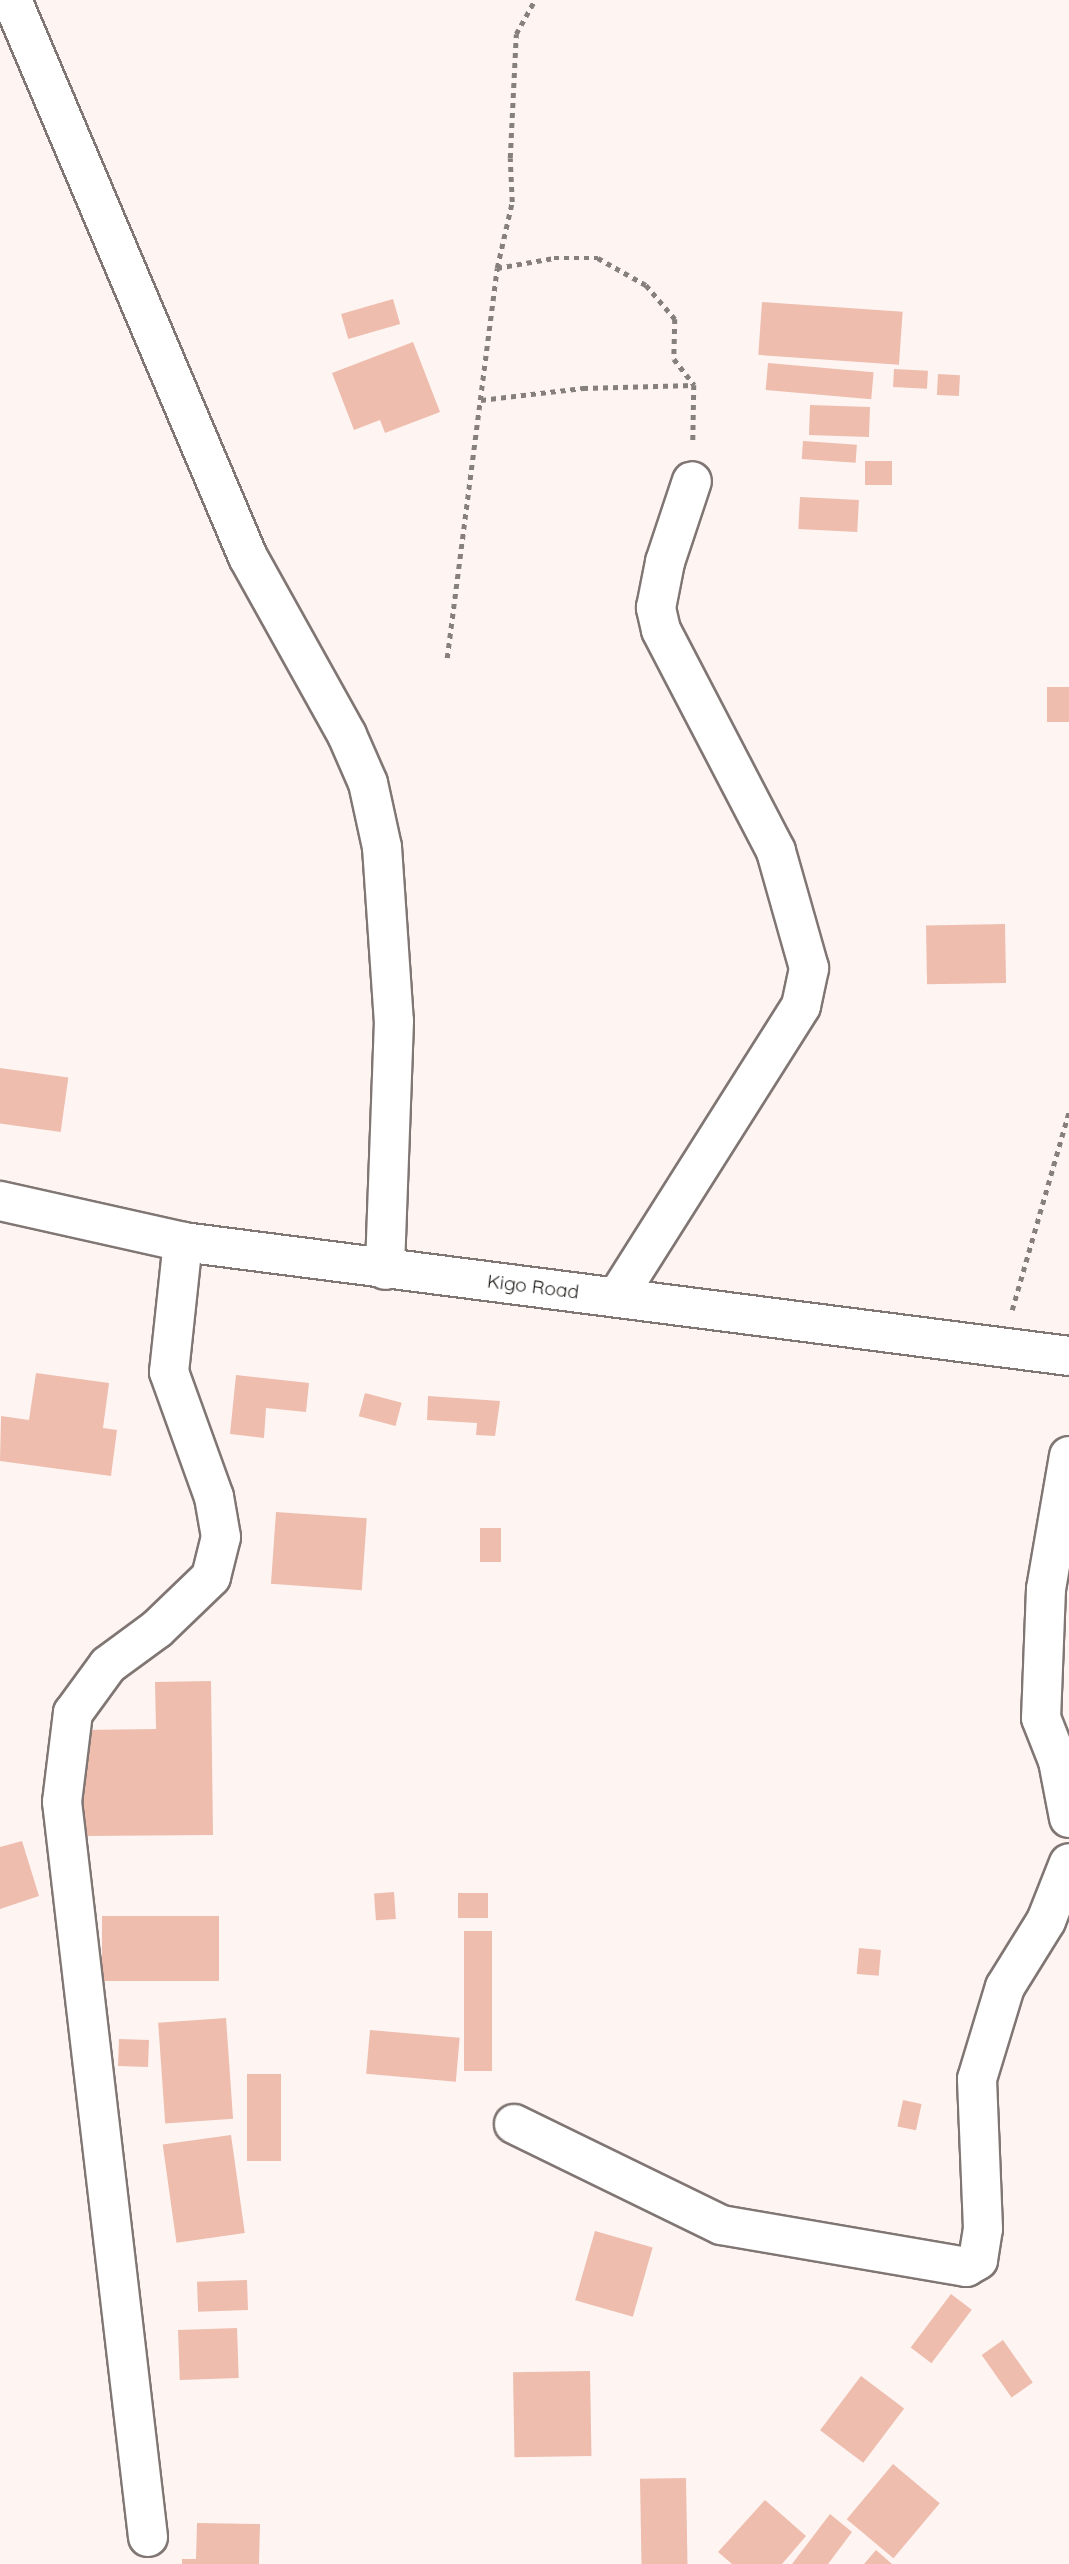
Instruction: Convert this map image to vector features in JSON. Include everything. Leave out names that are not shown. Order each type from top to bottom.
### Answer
[{"type":"street","points":[[12,0],[248,557],[347,735],[368,783],[382,847],[394,1021],[385,1270]]},
{"type":"street","points":[[617,1297],[801,1006],[809,968],[776,851],[661,630],[656,608],[665,562],[692,481]]},
{"type":"street","name":"Kigo Road","points":[[0,1201],[183,1242],[1069,1356]]},
{"type":"street","points":[[148,2536],[62,1801],[73,1713],[108,1665],[157,1629],[211,1577],[221,1537],[214,1497],[169,1372],[183,1242]]},
{"type":"street","points":[[1069,1456],[1046,1589],[1041,1718],[1058,1761],[1069,1818]]},
{"type":"street","points":[[514,2124],[721,2225],[966,2267],[978,2260],[983,2229],[977,2079],[1005,1987],[1046,1921],[1069,1863]]},
{"type":"path","points":[[447,658],[497,268],[512,202],[510,158],[516,34],[535,0]]},
{"type":"path","points":[[497,268],[554,258],[598,258],[646,285],[675,319],[674,359],[694,385],[692,481]]},
{"type":"path","points":[[481,400],[583,388],[694,385]]},
{"type":"path","points":[[1002,1349],[1069,1111]]},
{"type":"building","points":[[393,299],[400,324],[348,339],[341,314]]},
{"type":"building","points":[[762,302],[903,312],[899,365],[758,355]]},
{"type":"building","points":[[413,342],[440,412],[385,433],[380,420],[354,430],[332,373]]},
{"type":"building","points":[[768,363],[874,372],[871,399],[766,390]]},
{"type":"building","points":[[894,369],[928,371],[927,389],[893,387]]},
{"type":"building","points":[[938,374],[960,375],[959,396],[937,395]]},
{"type":"building","points":[[810,405],[870,407],[869,437],[809,435]]},
{"type":"building","points":[[803,441],[857,445],[856,463],[802,459]]},
{"type":"building","points":[[865,461],[892,461],[892,485],[865,485]]},
{"type":"building","points":[[800,497],[859,500],[857,532],[798,529]]},
{"type":"building","points":[[1047,687],[1069,687],[1069,722],[1047,722]]},
{"type":"building","points":[[1005,924],[1006,983],[927,984],[926,925]]},
{"type":"building","points":[[0,1068],[68,1078],[61,1132],[0,1124]]},
{"type":"building","points":[[36,1373],[109,1383],[103,1428],[117,1430],[111,1476],[0,1461],[1,1416],[29,1420]]},
{"type":"building","points":[[236,1375],[309,1383],[306,1412],[266,1408],[264,1438],[230,1434]]},
{"type":"building","points":[[365,1393],[402,1403],[395,1426],[359,1416]]},
{"type":"building","points":[[428,1396],[500,1401],[495,1436],[476,1435],[477,1423],[427,1420]]},
{"type":"building","points":[[276,1512],[367,1518],[362,1590],[271,1584]]},
{"type":"building","points":[[480,1528],[501,1528],[501,1562],[480,1562]]},
{"type":"building","points":[[211,1681],[213,1835],[83,1836],[81,1730],[156,1729],[155,1682]]},
{"type":"building","points":[[22,1841],[39,1896],[0,1909],[0,1847]]},
{"type":"building","points":[[394,1892],[396,1919],[376,1920],[374,1893]]},
{"type":"building","points":[[458,1893],[488,1893],[488,1918],[458,1918]]},
{"type":"building","points":[[102,1916],[219,1916],[219,1981],[102,1981]]},
{"type":"building","points":[[464,1931],[492,1931],[492,2071],[464,2071]]},
{"type":"building","points":[[859,1948],[881,1950],[879,1976],[857,1974]]},
{"type":"building","points":[[226,2018],[233,2119],[165,2123],[158,2023]]},
{"type":"building","points":[[370,2030],[460,2038],[456,2082],[366,2074]]},
{"type":"building","points":[[119,2039],[149,2040],[148,2067],[118,2066]]},
{"type":"building","points":[[247,2074],[281,2074],[281,2161],[247,2161]]},
{"type":"building","points":[[903,2100],[922,2104],[916,2130],[897,2126]]},
{"type":"building","points":[[231,2135],[245,2233],[176,2243],[163,2145]]},
{"type":"building","points":[[595,2231],[653,2248],[633,2317],[575,2300]]},
{"type":"building","points":[[247,2280],[248,2310],[198,2312],[197,2282]]},
{"type":"building","points":[[951,2294],[972,2310],[931,2363],[911,2348]]},
{"type":"building","points":[[237,2328],[239,2378],[180,2380],[178,2330]]},
{"type":"building","points":[[1003,2340],[1033,2383],[1012,2398],[982,2355]]},
{"type":"building","points":[[590,2371],[591,2456],[514,2457],[513,2372]]},
{"type":"building","points":[[861,2376],[904,2408],[863,2463],[820,2430]]},
{"type":"building","points":[[893,2464],[940,2503],[893,2558],[847,2519]]},
{"type":"building","points":[[686,2478],[688,2564],[641,2564],[640,2479]]},
{"type":"building","points":[[765,2500],[806,2536],[782,2564],[732,2564],[718,2552]]},
{"type":"building","points":[[830,2514],[852,2532],[828,2564],[792,2564]]},
{"type":"building","points":[[197,2523],[260,2524],[259,2564],[182,2564],[182,2559],[196,2559]]},
{"type":"building","points":[[876,2550],[892,2564],[864,2564]]}]
